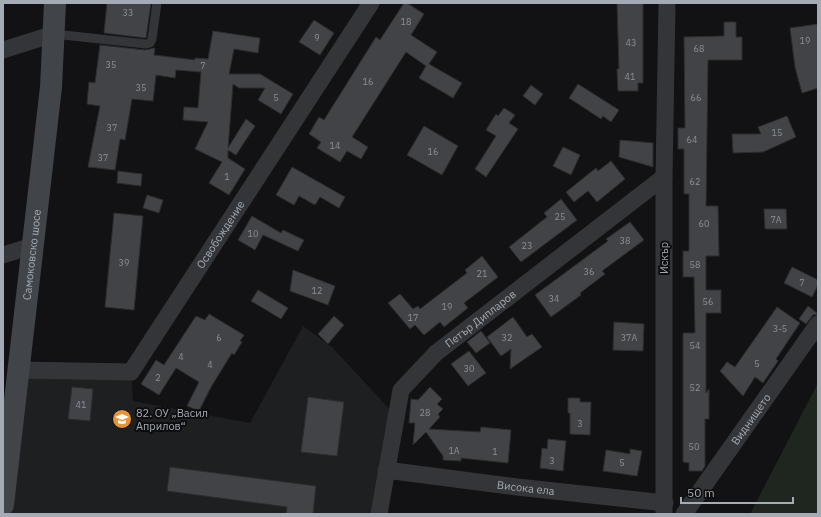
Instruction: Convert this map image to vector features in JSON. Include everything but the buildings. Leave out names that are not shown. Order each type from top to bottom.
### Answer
[{"type":"main road","name":"Самоковско шосе","points":[[3,505],[51,87],[55,3]]},
{"type":"street","name":"Освобождение","points":[[18,370],[131,372],[371,3]]},
{"type":"street","name":"Искър","points":[[665,509],[664,176],[668,3]]},
{"type":"street","points":[[3,50],[54,34]]},
{"type":"street","name":"Петър Дипларов","points":[[380,514],[386,470],[401,390],[436,352],[664,176]]},
{"type":"street","points":[[3,255],[32,246]]},
{"type":"street","name":"Виднището","points":[[684,514],[818,324]]},
{"type":"street","name":"Висока ела","points":[[386,470],[517,487],[665,509]]},
{"type":"lane","points":[[54,34],[146,44],[150,43],[152,39],[157,3]]},
{"type":"shaded area","name":"82. ОУ „Васил Априлов“","points":[[303,326],[332,347],[396,416],[379,514],[3,514],[18,370],[131,372],[133,401],[250,423]]},
{"type":"shaded area","points":[[818,383],[818,514],[750,514]]},
{"type":"place","name":"82. ОУ „Васил Априлов“","points":[[122,419]]}]
